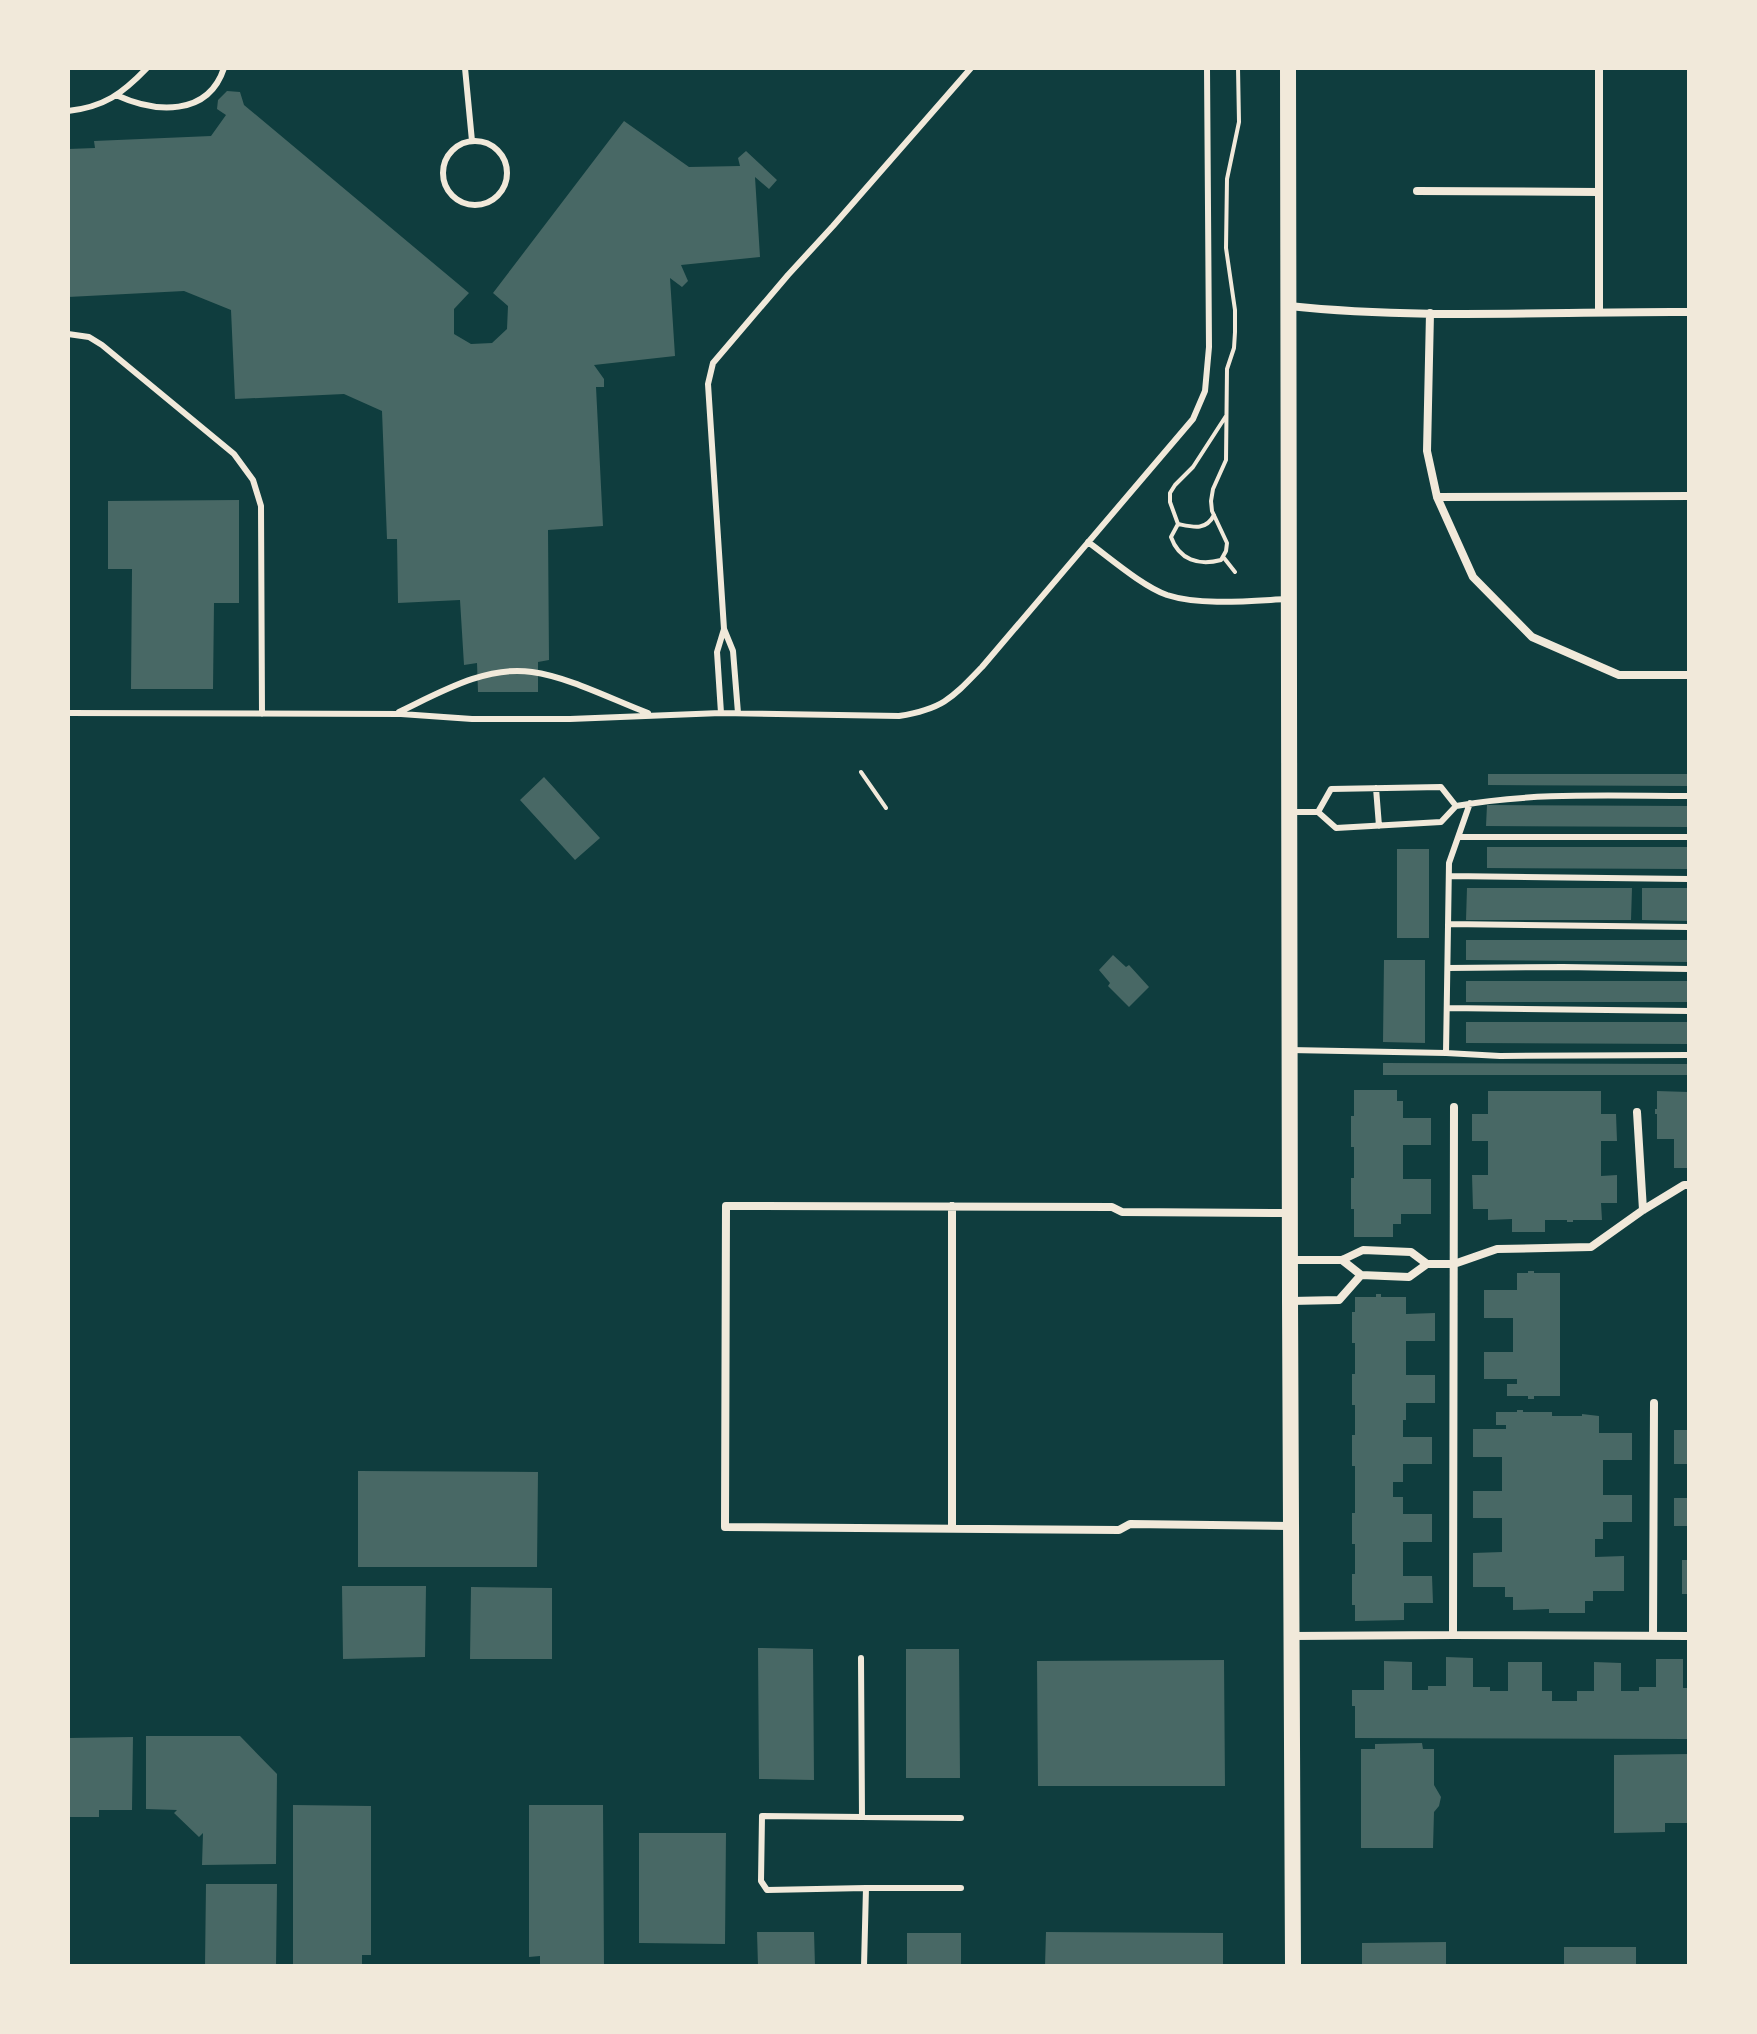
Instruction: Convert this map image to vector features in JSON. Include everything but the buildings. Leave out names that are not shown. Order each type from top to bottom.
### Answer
[{"type":"main road","points":[[1288,68],[1293,1966]]},
{"type":"street","points":[[1599,68],[1599,311]]},
{"type":"street","points":[[1417,191],[1599,192]]},
{"type":"street","points":[[1288,306],[1430,313],[1689,312]]},
{"type":"street","points":[[1430,313],[1427,451],[1437,497],[1473,577],[1532,637],[1619,675],[1689,675]]},
{"type":"street","points":[[1437,497],[1689,496]]},
{"type":"street","points":[[1453,1635],[1454,1107]]},
{"type":"street","points":[[1637,1112],[1643,1210]]},
{"type":"street","points":[[1342,1260],[1361,1275],[1409,1277],[1427,1264],[1454,1264],[1497,1249],[1591,1247],[1643,1210],[1689,1185]]},
{"type":"street","points":[[1290,1213],[1122,1212],[1112,1207],[726,1206],[725,1527],[1119,1530],[1130,1524],[1291,1526]]},
{"type":"street","points":[[952,1206],[952,1528]]},
{"type":"street","points":[[1290,1260],[1342,1260],[1363,1250],[1411,1252],[1427,1264]]},
{"type":"street","points":[[1290,1301],[1339,1300],[1361,1275]]},
{"type":"street","points":[[1653,1636],[1654,1403]]},
{"type":"street","points":[[1292,1636],[1689,1636]]},
{"type":"lane","points":[[68,111],[104,103],[147,68]]},
{"type":"lane","points":[[116,95],[155,108],[178,107],[195,102],[211,92],[224,68]]},
{"type":"lane","points":[[465,68],[472,141]]},
{"type":"lane","points":[[738,713],[733,651],[724,629],[708,384],[713,363],[971,68]]},
{"type":"lane","points":[[68,713],[396,714],[472,719],[570,719],[721,713],[899,716],[936,707],[955,696],[982,667],[1193,419],[1205,391],[1209,347],[1207,68]]},
{"type":"lane","points":[[472,141],[494,147],[500,153],[507,171],[503,189],[497,197],[477,206],[455,200],[443,181],[442,170],[452,150],[461,143],[472,141]]},
{"type":"lane","points":[[68,334],[89,337],[118,357],[234,454],[253,480],[261,506],[262,714]]},
{"type":"lane","points":[[1088,542],[1167,595],[1194,600],[1289,599]]},
{"type":"lane","points":[[721,713],[717,652],[724,629]]},
{"type":"lane","points":[[396,714],[462,683],[512,671],[532,672],[564,680],[651,715]]},
{"type":"lane","points":[[1318,812],[1331,789],[1441,787],[1456,806]]},
{"type":"lane","points":[[1376,788],[1379,826]]},
{"type":"lane","points":[[1289,812],[1318,812],[1336,828],[1441,822],[1456,806],[1470,803],[1553,797],[1689,796]]},
{"type":"lane","points":[[1446,1053],[1449,863],[1470,803]]},
{"type":"lane","points":[[1459,837],[1689,837]]},
{"type":"lane","points":[[1449,876],[1689,879]]},
{"type":"lane","points":[[1448,924],[1689,927]]},
{"type":"lane","points":[[1448,968],[1689,969]]},
{"type":"lane","points":[[1447,1008],[1689,1011]]},
{"type":"lane","points":[[1290,1050],[1500,1056],[1689,1055]]},
{"type":"lane","points":[[861,1658],[862,1817]]},
{"type":"lane","points":[[961,1818],[762,1816],[761,1881],[767,1890],[961,1888]]},
{"type":"lane","points":[[864,1966],[866,1888]]},
{"type":"path","points":[[1235,572],[1224,558],[1227,543],[1211,501],[1226,460],[1227,369],[1234,348],[1235,332],[1226,248],[1227,179],[1239,122],[1238,68]]},
{"type":"path","points":[[1224,558],[1211,563],[1190,561],[1173,545],[1171,537],[1178,524],[1170,493],[1193,467],[1226,416]]},
{"type":"path","points":[[1178,524],[1205,526],[1214,515]]},
{"type":"path","points":[[861,772],[886,808]]}]
